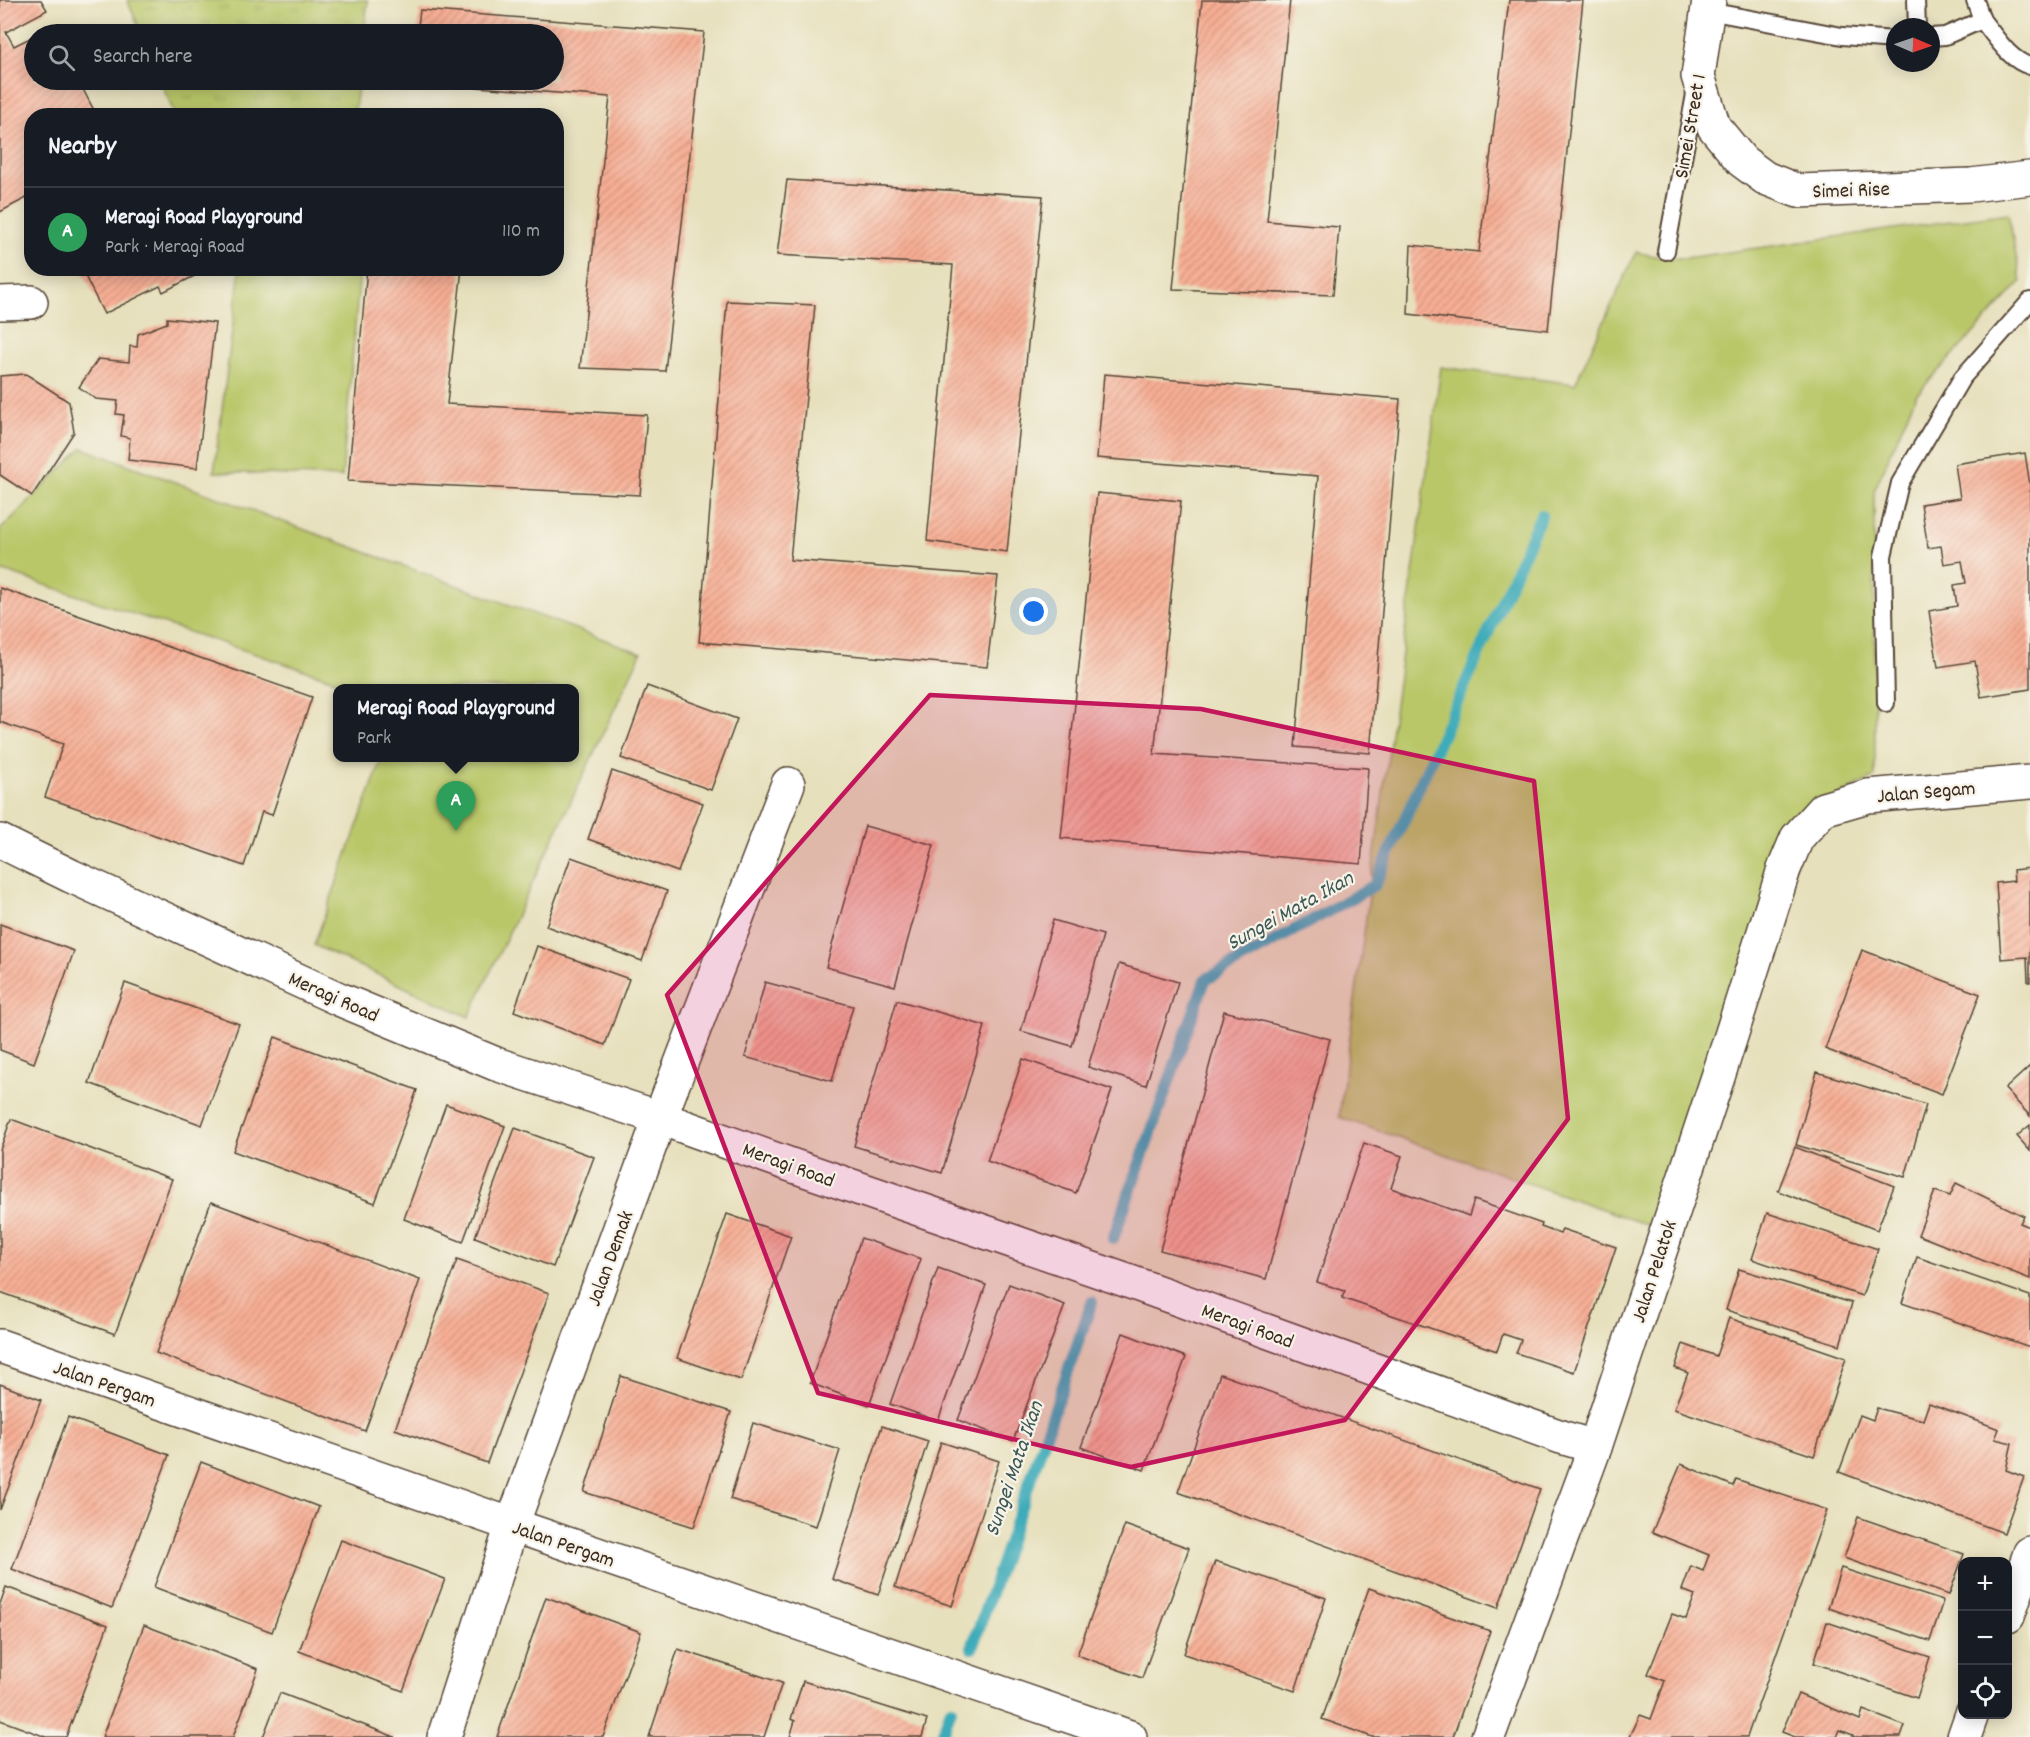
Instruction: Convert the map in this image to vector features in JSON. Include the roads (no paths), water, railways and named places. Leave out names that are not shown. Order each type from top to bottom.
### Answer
[{"type":"street","name":"Simei Street 1","points":[[1698,76],[1709,5]]},
{"type":"street","name":"Simei Rise","points":[[1698,76],[1714,127],[1728,146],[1742,161],[1765,178],[1798,191],[1971,185],[2030,178]]},
{"type":"street","name":"Jalan Segam","points":[[1823,809],[1868,796],[2030,782]]},
{"type":"street","name":"Jalan Demak","points":[[444,1737],[512,1525],[660,1118],[788,784]]},
{"type":"street","name":"Jalan Pelatok","points":[[1488,1737],[1595,1447],[1785,869],[1797,838],[1823,809]]},
{"type":"street","name":"Meragi Road","points":[[0,841],[70,876],[339,999],[496,1064],[660,1118],[1561,1437],[1595,1447]]},
{"type":"street","name":"Jalan Pergam","points":[[0,1346],[1130,1737]]},
{"type":"street","points":[[2009,1611],[2030,1553]]},
{"type":"street","points":[[1964,1737],[1970,1719]]},
{"type":"lane","points":[[1916,0],[1917,18]]},
{"type":"lane","points":[[1975,0],[1982,20],[2013,57],[2030,66]]},
{"type":"lane","points":[[1709,5],[1842,36],[1886,39]]},
{"type":"lane","points":[[1940,36],[1982,20]]},
{"type":"lane","name":"Simei Street 1","points":[[1666,251],[1698,76]]},
{"type":"lane","points":[[1886,703],[1883,556],[1900,483],[1962,378],[2030,301]]},
{"type":"waterway","name":"Sungei Mata Ikan","points":[[1113,1239],[1205,980],[1375,885],[1541,515]]},
{"type":"waterway","name":"Sungei Mata Ikan","points":[[972,1648],[1092,1302]]},
{"type":"waterway","name":"Sungei Mata Ikan","points":[[941,1737],[951,1709]]},
{"type":"place","name":"Meragi Road Playground","points":[[456,831]]}]
